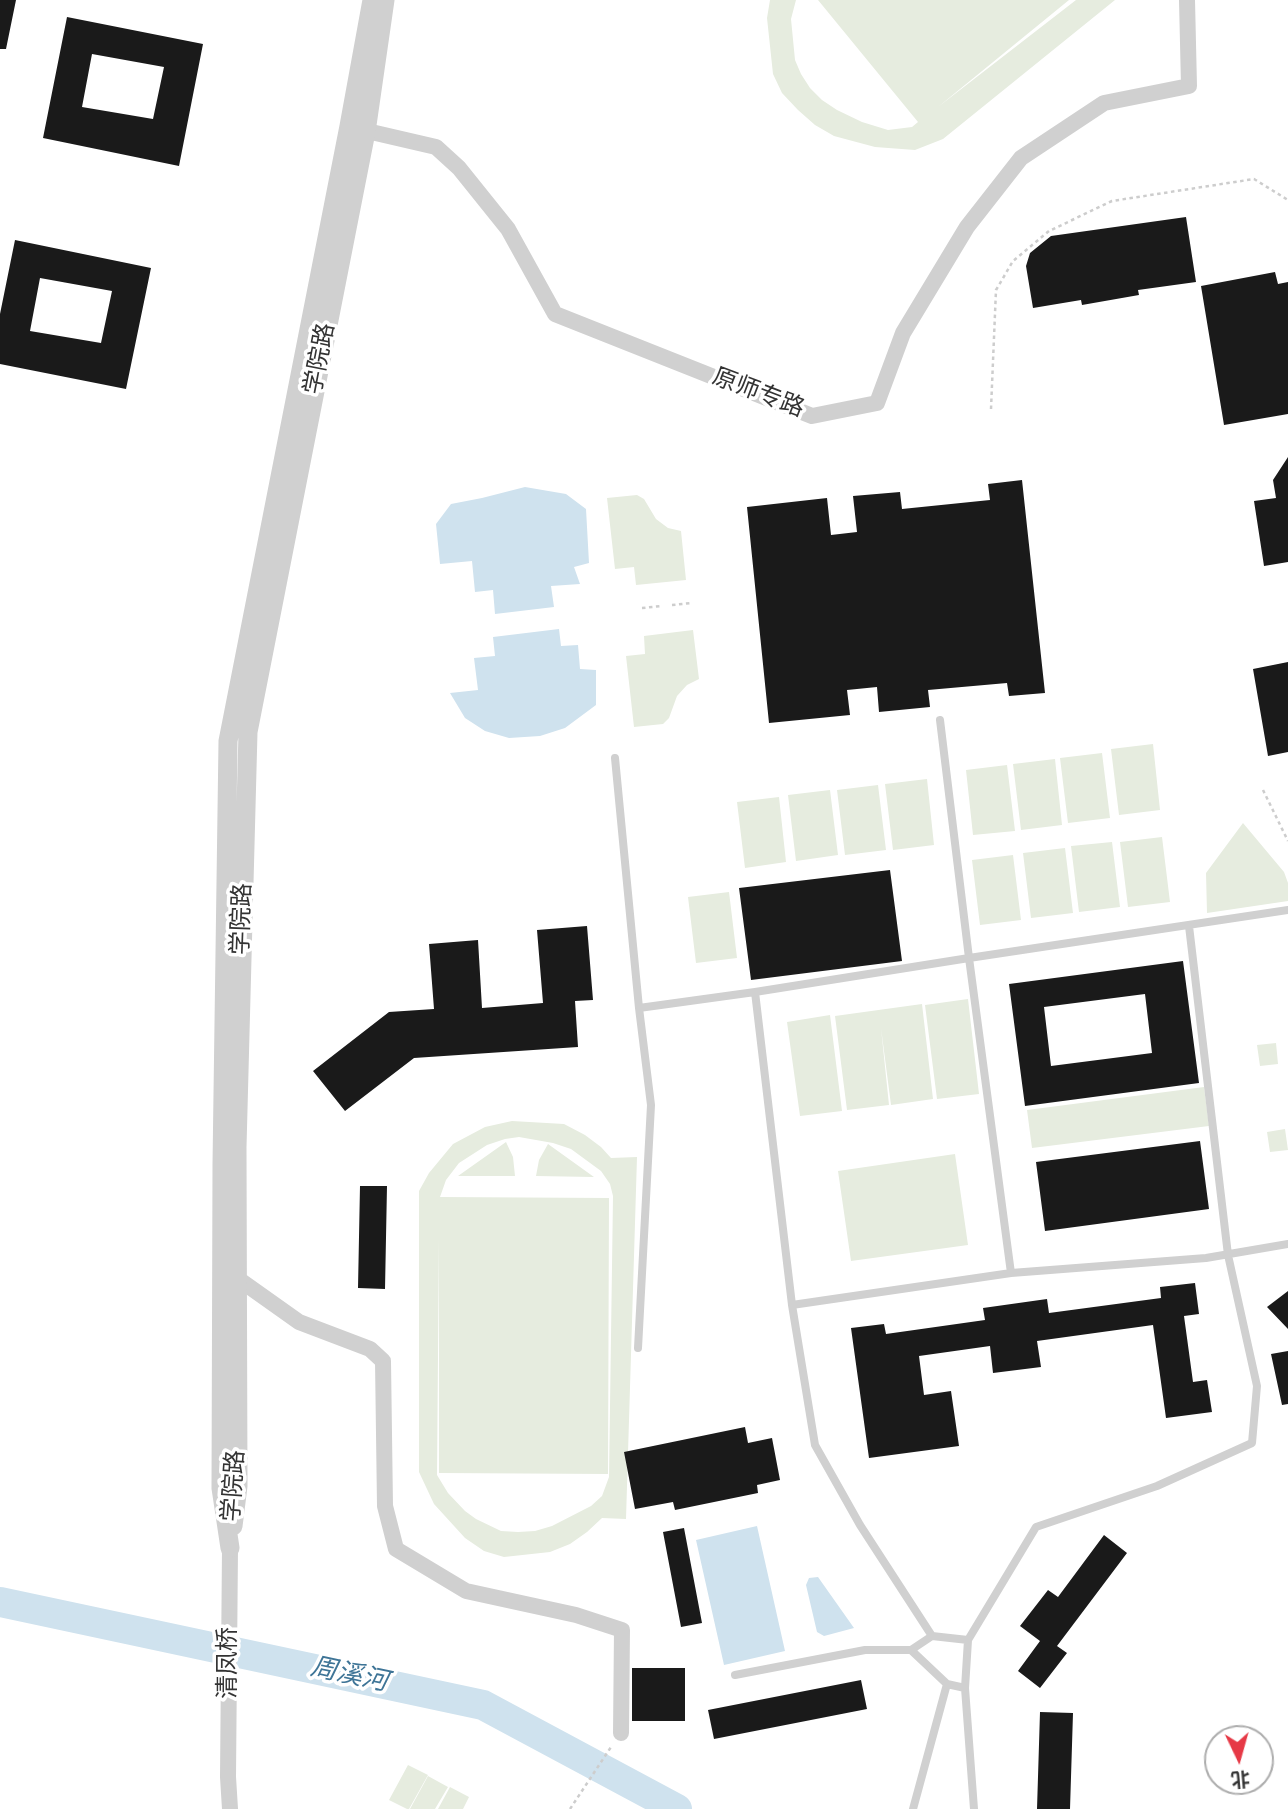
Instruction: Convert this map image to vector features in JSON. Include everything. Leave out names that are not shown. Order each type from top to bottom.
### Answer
[{"type":"street","name":"学院路","points":[[230,1548],[238,1486],[237,1147],[248,732],[357,129],[372,0]]},
{"type":"street","name":"学院路","points":[[230,1548],[221,1488],[228,741],[385,0]]},
{"type":"street","name":"原师专路","points":[[357,129],[436,147],[459,168],[508,229],[555,314],[812,416],[877,403],[903,333],[967,227],[1021,158],[1104,103],[1189,86],[1187,0]]},
{"type":"street","points":[[237,1278],[299,1322],[370,1349],[383,1361],[385,1506],[396,1549],[466,1591],[576,1615],[622,1630],[621,1732]]},
{"type":"street","name":"清凤桥","points":[[230,1548],[230,1809]]},
{"type":"lane","points":[[940,720],[1011,1273]]},
{"type":"lane","points":[[615,758],[651,1105],[638,1348]]},
{"type":"lane","points":[[639,1008],[1288,910]]},
{"type":"lane","points":[[974,1809],[965,1688],[968,1640],[1036,1527],[1157,1486],[1252,1443],[1256,1386],[1228,1255],[1189,926]]},
{"type":"lane","points":[[755,992],[792,1305],[815,1445],[860,1525],[932,1636]]},
{"type":"lane","points":[[792,1305],[1011,1273],[1206,1258],[1288,1244]]},
{"type":"lane","points":[[735,1675],[864,1650],[911,1650],[932,1636],[968,1640]]},
{"type":"lane","points":[[911,1650],[947,1684],[965,1688]]},
{"type":"lane","points":[[914,1809],[947,1684]]},
{"type":"path","points":[[991,409],[996,290],[1013,261],[1049,231],[1112,201],[1254,179],[1288,200]]},
{"type":"path","points":[[672,605],[691,603]]},
{"type":"path","points":[[642,608],[661,606]]},
{"type":"path","points":[[1263,790],[1288,841]]},
{"type":"path","points":[[570,1809],[621,1732]]},
{"type":"shaded area","points":[[770,0],[796,0],[791,19],[795,60],[810,88],[837,110],[888,130],[912,127],[918,122],[818,0],[1069,0],[938,107],[1076,0],[1115,0],[943,139],[915,150],[875,147],[834,136],[815,125],[798,110],[782,93],[773,74],[767,18]]},
{"type":"shaded area","points":[[637,495],[644,499],[656,519],[668,528],[681,531],[686,580],[636,585],[634,567],[615,569],[607,498]]},
{"type":"shaded area","points":[[693,630],[699,679],[687,685],[677,696],[669,718],[663,724],[634,727],[626,656],[645,654],[644,636]]},
{"type":"shaded area","points":[[1153,744],[1160,810],[1119,815],[1111,749]]},
{"type":"shaded area","points":[[1102,753],[1110,818],[1068,823],[1060,758]]},
{"type":"shaded area","points":[[1055,759],[1062,825],[1021,830],[1013,764]]},
{"type":"shaded area","points":[[1007,765],[1015,831],[973,835],[966,770]]},
{"type":"shaded area","points":[[927,779],[934,845],[893,850],[885,784]]},
{"type":"shaded area","points":[[878,785],[886,850],[845,855],[837,790]]},
{"type":"shaded area","points":[[830,790],[838,855],[796,861],[788,795]]},
{"type":"shaded area","points":[[779,797],[786,862],[745,868],[737,802]]},
{"type":"shaded area","points":[[1243,823],[1284,872],[1288,883],[1288,901],[1207,913],[1206,873]]},
{"type":"shaded area","points":[[1162,837],[1170,902],[1128,907],[1120,842]]},
{"type":"shaded area","points":[[1112,842],[1120,907],[1079,912],[1071,846]]},
{"type":"shaded area","points":[[1065,848],[1073,913],[1031,918],[1023,853]]},
{"type":"shaded area","points":[[1013,855],[1021,920],[980,925],[972,860]]},
{"type":"shaded area","points":[[729,892],[737,958],[696,963],[688,897]]},
{"type":"shaded area","points":[[968,999],[979,1094],[937,1099],[925,1005]]},
{"type":"shaded area","points":[[922,1004],[933,1099],[891,1105],[881,1028],[889,1105],[847,1110],[835,1016]]},
{"type":"shaded area","points":[[830,1015],[842,1111],[800,1116],[787,1022]]},
{"type":"shaded area","points":[[1276,1043],[1278,1064],[1260,1066],[1257,1045]]},
{"type":"shaded area","points":[[1204,1087],[1209,1126],[1032,1148],[1027,1110]]},
{"type":"shaded area","points":[[512,1121],[564,1124],[585,1135],[611,1158],[637,1157],[626,1519],[602,1518],[570,1544],[550,1552],[504,1557],[484,1551],[465,1538],[434,1504],[419,1472],[419,1191],[429,1173],[453,1144],[485,1127]],"holes":[[[519,1137],[571,1149],[601,1171],[610,1184],[613,1196],[609,1477],[602,1496],[591,1506],[552,1526],[535,1531],[501,1531],[465,1511],[448,1493],[437,1475],[439,1237],[439,1473],[608,1474],[609,1198],[440,1197],[446,1180],[459,1163],[487,1145]]]},
{"type":"shaded area","points":[[1285,1129],[1288,1150],[1270,1152],[1267,1132]]},
{"type":"shaded area","points":[[506,1142],[513,1157],[515,1176],[458,1176]]},
{"type":"shaded area","points":[[548,1144],[594,1177],[536,1176],[539,1160]]},
{"type":"shaded area","points":[[955,1154],[968,1245],[851,1261],[838,1171]]},
{"type":"shaded area","points":[[408,1765],[428,1775],[407,1809],[389,1800]]},
{"type":"shaded area","points":[[428,1776],[448,1787],[435,1809],[410,1809]]},
{"type":"shaded area","points":[[450,1787],[469,1797],[463,1809],[438,1809]]},
{"type":"water","points":[[525,487],[566,494],[586,509],[589,563],[574,567],[580,584],[551,586],[554,607],[495,614],[493,590],[475,592],[472,561],[440,564],[436,524],[451,504]]},
{"type":"water","points":[[559,629],[561,646],[578,645],[580,669],[596,670],[596,705],[565,728],[540,736],[509,738],[485,731],[465,718],[450,693],[478,690],[474,658],[495,656],[493,637]]},
{"type":"water","points":[[757,1526],[785,1651],[724,1665],[696,1540]]},
{"type":"water","points":[[818,1577],[854,1628],[824,1636],[817,1632],[806,1585],[809,1578]]},
{"type":"building","points":[[0,0],[16,0],[6,49],[0,49]]},
{"type":"building","points":[[67,17],[203,44],[179,166],[43,138]],"holes":[[[92,54],[164,67],[153,119],[82,107]]]},
{"type":"building","points":[[1186,217],[1196,282],[1138,290],[1139,295],[1082,305],[1081,300],[1033,308],[1026,266],[1030,253],[1051,236]]},
{"type":"building","points":[[15,240],[151,268],[126,389],[0,364],[0,314]],"holes":[[[40,278],[112,291],[101,343],[30,331]]]},
{"type":"building","points":[[1275,272],[1278,284],[1288,282],[1288,414],[1224,425],[1201,286]]},
{"type":"building","points":[[1288,457],[1288,562],[1264,566],[1254,501],[1276,498],[1273,480]]},
{"type":"building","points":[[1022,480],[1045,693],[1009,696],[1007,683],[928,690],[930,707],[879,712],[877,687],[847,690],[850,715],[769,723],[747,507],[827,498],[831,535],[857,532],[853,496],[900,492],[902,509],[990,500],[988,484]]},
{"type":"building","points":[[1288,662],[1288,752],[1268,756],[1253,669]]},
{"type":"building","points":[[890,870],[902,961],[751,980],[739,888]]},
{"type":"building","points":[[587,926],[593,1000],[575,1001],[578,1047],[414,1058],[345,1111],[313,1071],[389,1012],[434,1009],[429,944],[478,940],[482,1008],[543,1003],[537,930]]},
{"type":"building","points":[[1183,961],[1199,1083],[1025,1106],[1009,984]],"holes":[[[1145,994],[1152,1053],[1051,1066],[1044,1007]]]},
{"type":"building","points":[[1200,1141],[1209,1209],[1045,1231],[1036,1162]]},
{"type":"building","points":[[360,1186],[387,1186],[385,1289],[358,1288]]},
{"type":"building","points":[[1195,1283],[1199,1314],[1184,1316],[1193,1382],[1207,1380],[1212,1412],[1166,1418],[1153,1325],[1037,1341],[1041,1367],[993,1373],[990,1346],[919,1356],[924,1395],[951,1391],[959,1446],[869,1458],[851,1328],[884,1324],[886,1334],[985,1320],[983,1308],[1047,1299],[1049,1313],[1161,1298],[1160,1287]]},
{"type":"building","points":[[1288,1291],[1288,1329],[1267,1307]]},
{"type":"building","points":[[1288,1351],[1288,1404],[1282,1405],[1271,1354]]},
{"type":"building","points":[[745,1427],[748,1443],[772,1438],[780,1480],[757,1485],[758,1493],[675,1510],[673,1502],[635,1509],[624,1452]]},
{"type":"building","points":[[684,1528],[702,1623],[681,1627],[663,1532]]},
{"type":"building","points":[[1104,1535],[1127,1553],[1057,1646],[1067,1653],[1040,1688],[1018,1671],[1040,1641],[1020,1626],[1048,1590],[1058,1597]]},
{"type":"building","points":[[632,1668],[685,1668],[685,1721],[632,1721]]},
{"type":"building","points":[[861,1680],[867,1709],[714,1739],[708,1710]]},
{"type":"building","points":[[1040,1712],[1073,1713],[1070,1809],[1037,1809]]},
{"type":"waterway","name":"周溪河","points":[[0,1602],[483,1705],[677,1809]]}]
